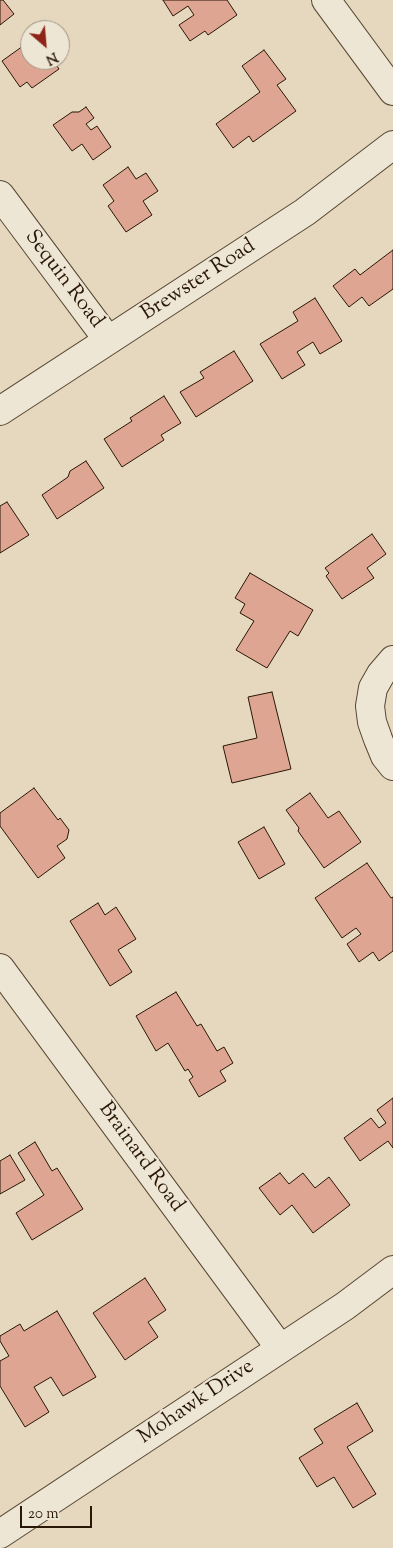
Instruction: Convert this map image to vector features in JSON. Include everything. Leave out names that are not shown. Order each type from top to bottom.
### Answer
[{"type":"street","points":[[326,0],[393,92]]},
{"type":"street","name":"Brewster Road","points":[[0,411],[305,212],[393,145]]},
{"type":"street","name":"Sequin Road","points":[[0,195],[108,340]]},
{"type":"street","points":[[393,660],[381,674],[373,688],[370,706],[372,722],[378,739],[385,756],[393,766]]},
{"type":"street","name":"Brainard Road","points":[[0,968],[280,1348]]},
{"type":"street","name":"Mohawk Drive","points":[[0,1534],[345,1306],[393,1270]]},
{"type":"building","points":[[0,0],[3,0],[14,14],[0,25]]},
{"type":"building","points":[[163,0],[227,0],[237,15],[208,35],[205,31],[190,41],[179,25],[194,15],[188,6],[173,16]]},
{"type":"building","points":[[20,48],[20,70],[58,70],[32,88],[27,82],[20,87],[2,61]]},
{"type":"building","points":[[264,50],[286,79],[277,85],[296,111],[253,142],[249,136],[233,148],[216,124],[260,92],[242,66]]},
{"type":"building","points":[[86,107],[94,118],[86,124],[91,130],[97,126],[111,147],[93,160],[82,144],[72,151],[53,125],[72,112],[79,112]]},
{"type":"building","points":[[128,167],[136,179],[146,173],[158,191],[143,201],[152,215],[126,232],[108,206],[114,201],[103,185]]},
{"type":"building","points":[[393,250],[393,289],[369,306],[362,297],[349,307],[333,286],[355,269],[360,275]]},
{"type":"building","points":[[315,298],[342,341],[320,354],[313,342],[297,352],[305,365],[282,379],[260,344],[298,321],[293,312]]},
{"type":"building","points":[[234,351],[253,381],[196,417],[180,392],[204,378],[200,372]]},
{"type":"building","points":[[164,396],[181,423],[161,435],[164,440],[122,467],[104,439],[132,421],[130,418]]},
{"type":"building","points":[[86,461],[104,488],[57,519],[42,495],[68,477],[70,471]]},
{"type":"building","points":[[7,502],[29,535],[0,553],[0,506]]},
{"type":"building","points":[[372,534],[386,554],[367,568],[374,578],[342,599],[326,576],[329,573],[325,568]]},
{"type":"building","points":[[250,573],[313,610],[298,636],[290,631],[267,668],[236,650],[254,621],[240,613],[245,604],[235,598]]},
{"type":"building","points":[[272,692],[291,769],[232,783],[223,746],[257,738],[248,697]]},
{"type":"building","points":[[34,788],[58,820],[60,818],[69,830],[67,839],[57,846],[65,858],[38,878],[0,826],[0,813]]},
{"type":"building","points":[[310,793],[328,818],[339,811],[361,842],[324,868],[286,810]]},
{"type":"building","points":[[264,827],[285,864],[259,879],[238,842]]},
{"type":"building","points":[[367,863],[391,898],[393,897],[393,951],[379,961],[373,952],[359,962],[347,944],[361,934],[356,928],[342,938],[315,898]]},
{"type":"building","points":[[98,903],[105,915],[116,907],[136,939],[118,950],[132,972],[110,986],[70,921]]},
{"type":"building","points":[[176,992],[197,1026],[201,1024],[217,1051],[224,1047],[233,1063],[220,1071],[226,1081],[199,1097],[189,1080],[193,1077],[188,1069],[185,1071],[168,1043],[156,1051],[136,1016]]},
{"type":"building","points":[[393,1098],[393,1148],[388,1141],[360,1161],[344,1138],[371,1118],[379,1128],[386,1123],[377,1110]]},
{"type":"building","points":[[35,1142],[52,1171],[57,1168],[83,1209],[32,1240],[16,1213],[44,1195],[18,1153]]},
{"type":"building","points":[[10,1155],[25,1180],[0,1194],[0,1161]]},
{"type":"building","points":[[280,1173],[289,1184],[303,1173],[315,1188],[329,1177],[350,1205],[313,1233],[292,1205],[280,1215],[259,1188]]},
{"type":"building","points":[[145,1278],[166,1310],[148,1322],[158,1337],[125,1360],[93,1313]]},
{"type":"building","points":[[57,1311],[96,1377],[63,1396],[51,1377],[34,1387],[49,1412],[25,1427],[0,1386],[0,1361],[9,1356],[0,1341],[0,1336],[20,1324],[24,1331]]},
{"type":"building","points":[[357,1403],[373,1431],[347,1447],[376,1494],[353,1508],[334,1477],[317,1487],[299,1458],[323,1443],[314,1429]]}]
